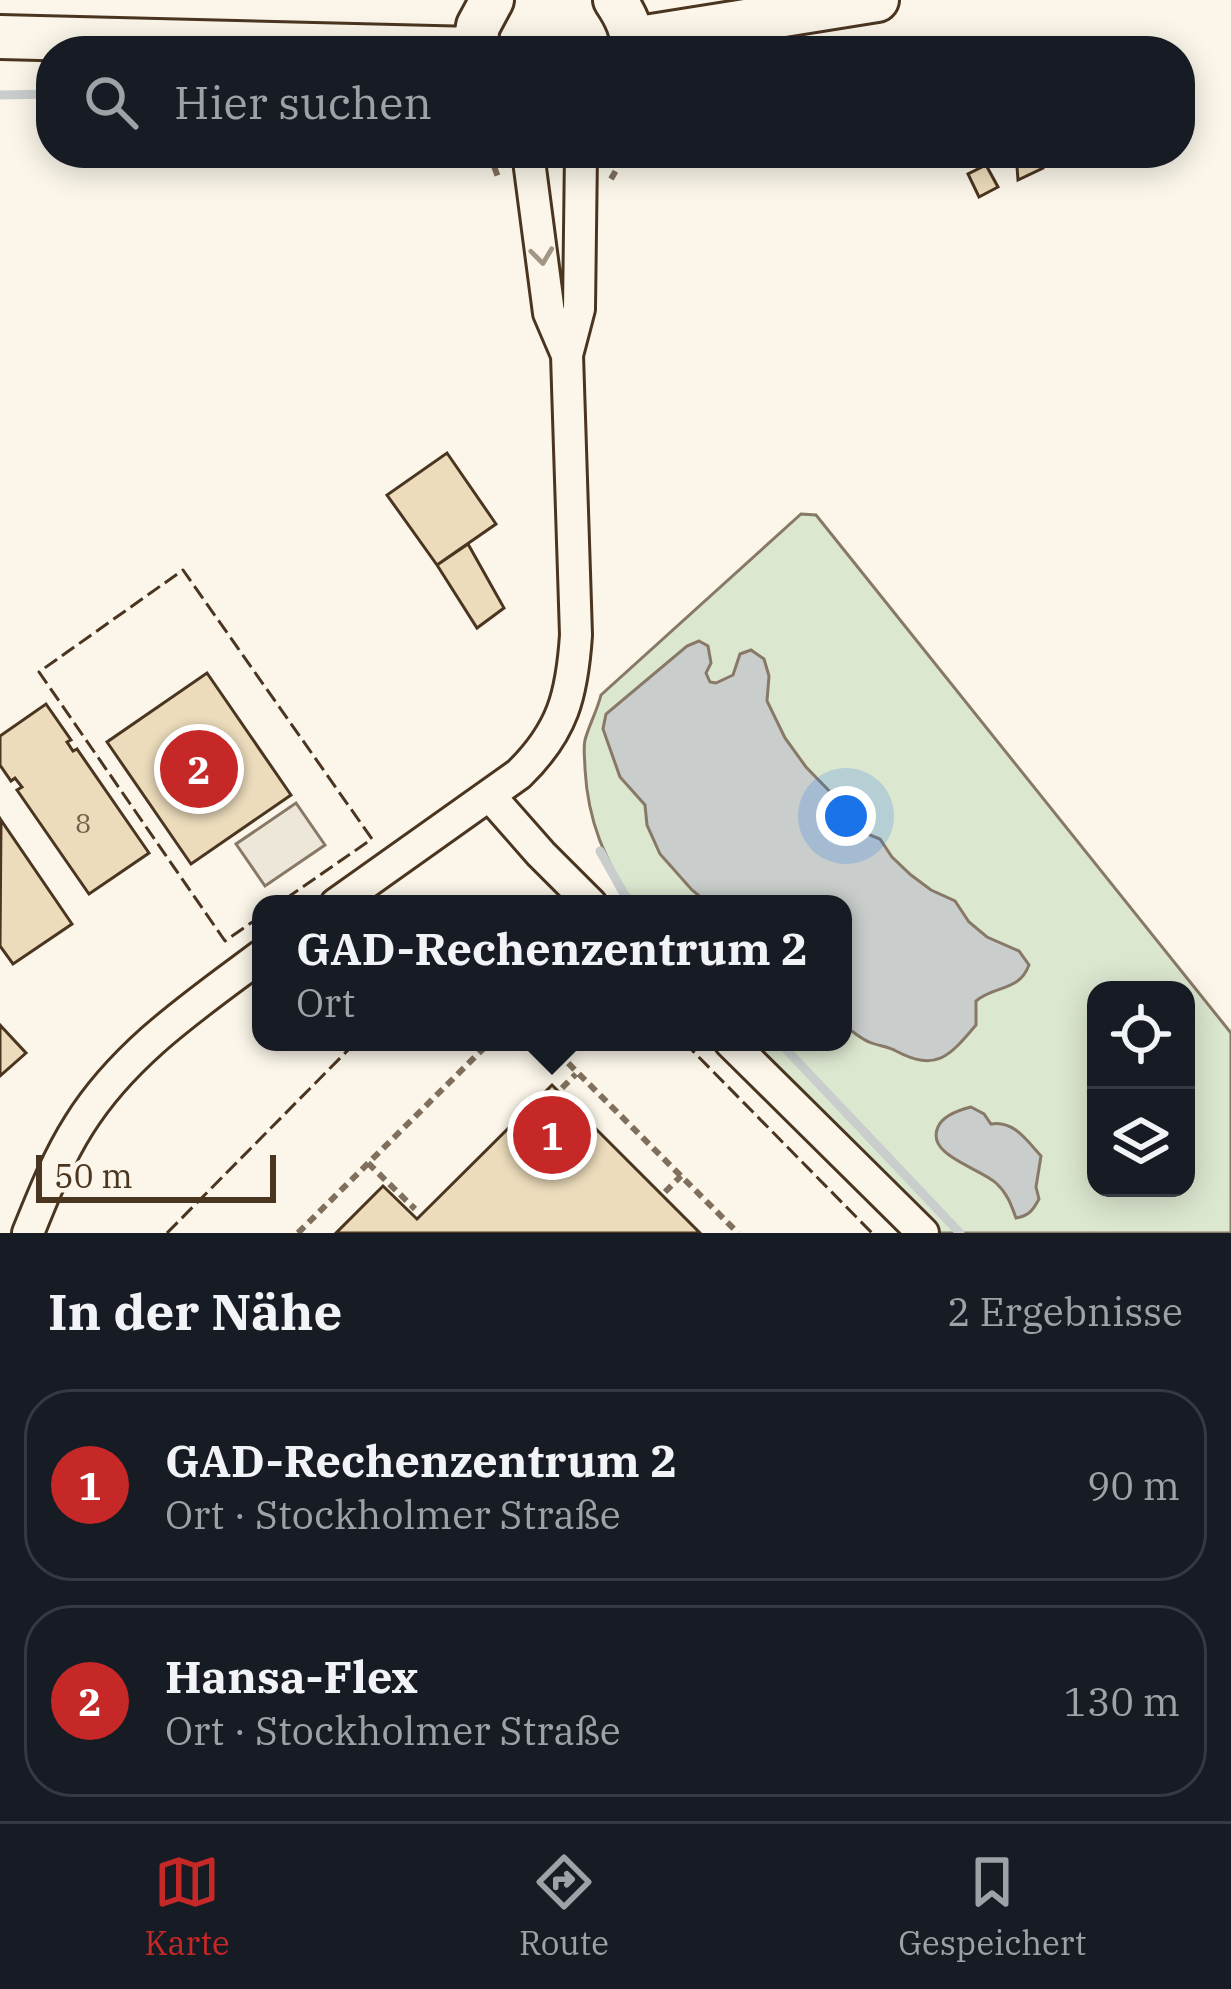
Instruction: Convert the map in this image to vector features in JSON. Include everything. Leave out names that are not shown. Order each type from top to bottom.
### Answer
[{"type":"main road","points":[[476,36],[492,0]]},
{"type":"main road","points":[[616,0],[631,36]]},
{"type":"main road","points":[[682,36],[877,0]]},
{"type":"main road","points":[[0,37],[36,38]]},
{"type":"street","points":[[531,168],[549,314],[567,356]]},
{"type":"street","points":[[349,895],[490,796],[539,754],[565,710],[576,635],[567,356],[580,309],[581,168]]},
{"type":"street","points":[[490,796],[582,895]]},
{"type":"street","points":[[28,1233],[80,1124],[114,1077],[180,1015],[252,963]]},
{"type":"street","points":[[739,1051],[922,1233]]},
{"type":"path","points":[[298,1233],[481,1051]]},
{"type":"path","points":[[556,1051],[738,1233]]},
{"type":"path","points":[[562,1088],[577,1072]]},
{"type":"path","points":[[368,1163],[415,1209]]},
{"type":"path","points":[[665,1192],[681,1176]]},
{"type":"green space","points":[[801,514],[816,515],[1189,981],[1087,981],[1087,1197],[1195,1197],[1195,988],[1231,1033],[1231,1233],[940,1233],[761,1051],[852,1051],[852,895],[628,895],[600,840],[587,788],[584,743],[601,695]]},
{"type":"shaded area","points":[[699,641],[708,646],[710,682],[733,675],[740,654],[751,650],[764,659],[769,676],[767,701],[785,738],[839,801],[846,821],[880,839],[911,875],[955,901],[969,922],[987,937],[1019,951],[1029,965],[1019,980],[976,1001],[976,1025],[949,1053],[922,1060],[866,1041],[852,1031],[852,895],[698,895],[660,854],[647,825],[645,805],[620,777],[603,729],[606,714]]},
{"type":"shaded area","points":[[296,803],[325,845],[265,886],[236,844]]},
{"type":"shaded area","points":[[971,1107],[991,1124],[1013,1128],[1041,1156],[1039,1199],[1024,1216],[1016,1218],[996,1183],[939,1145],[940,1123]]},
{"type":"building","points":[[988,168],[998,187],[979,197],[968,174]]},
{"type":"building","points":[[1017,168],[1043,168],[1018,180]]},
{"type":"building","points":[[447,453],[496,524],[437,565],[387,495]]},
{"type":"building","points":[[468,544],[504,608],[477,628],[437,565]]},
{"type":"building","points":[[207,673],[291,795],[191,864],[107,742]]},
{"type":"building","points":[[46,704],[71,740],[67,742],[73,751],[77,749],[149,853],[89,894],[17,790],[22,787],[0,765],[0,736]]},
{"type":"building","points":[[1,820],[72,924],[13,964],[0,946]]},
{"type":"building","points":[[0,1025],[26,1053],[0,1076]]},
{"type":"building","points":[[552,1085],[700,1233],[336,1233],[383,1186],[417,1219]]},
{"type":"waterway","points":[[0,95],[36,94]]},
{"type":"waterway","points":[[600,851],[625,895]]},
{"type":"waterway","points":[[788,1051],[960,1233]]},
{"type":"fence","points":[[252,922],[225,941],[39,672],[183,570],[372,839],[291,895]]},
{"type":"fence","points":[[167,1233],[347,1051]]},
{"type":"fence","points":[[693,1051],[872,1233]]},
{"type":"place","name":"Hansa-Flex","points":[[199,769]]},
{"type":"place","name":"GAD-Rechenzentrum 2","points":[[552,1135]]}]
